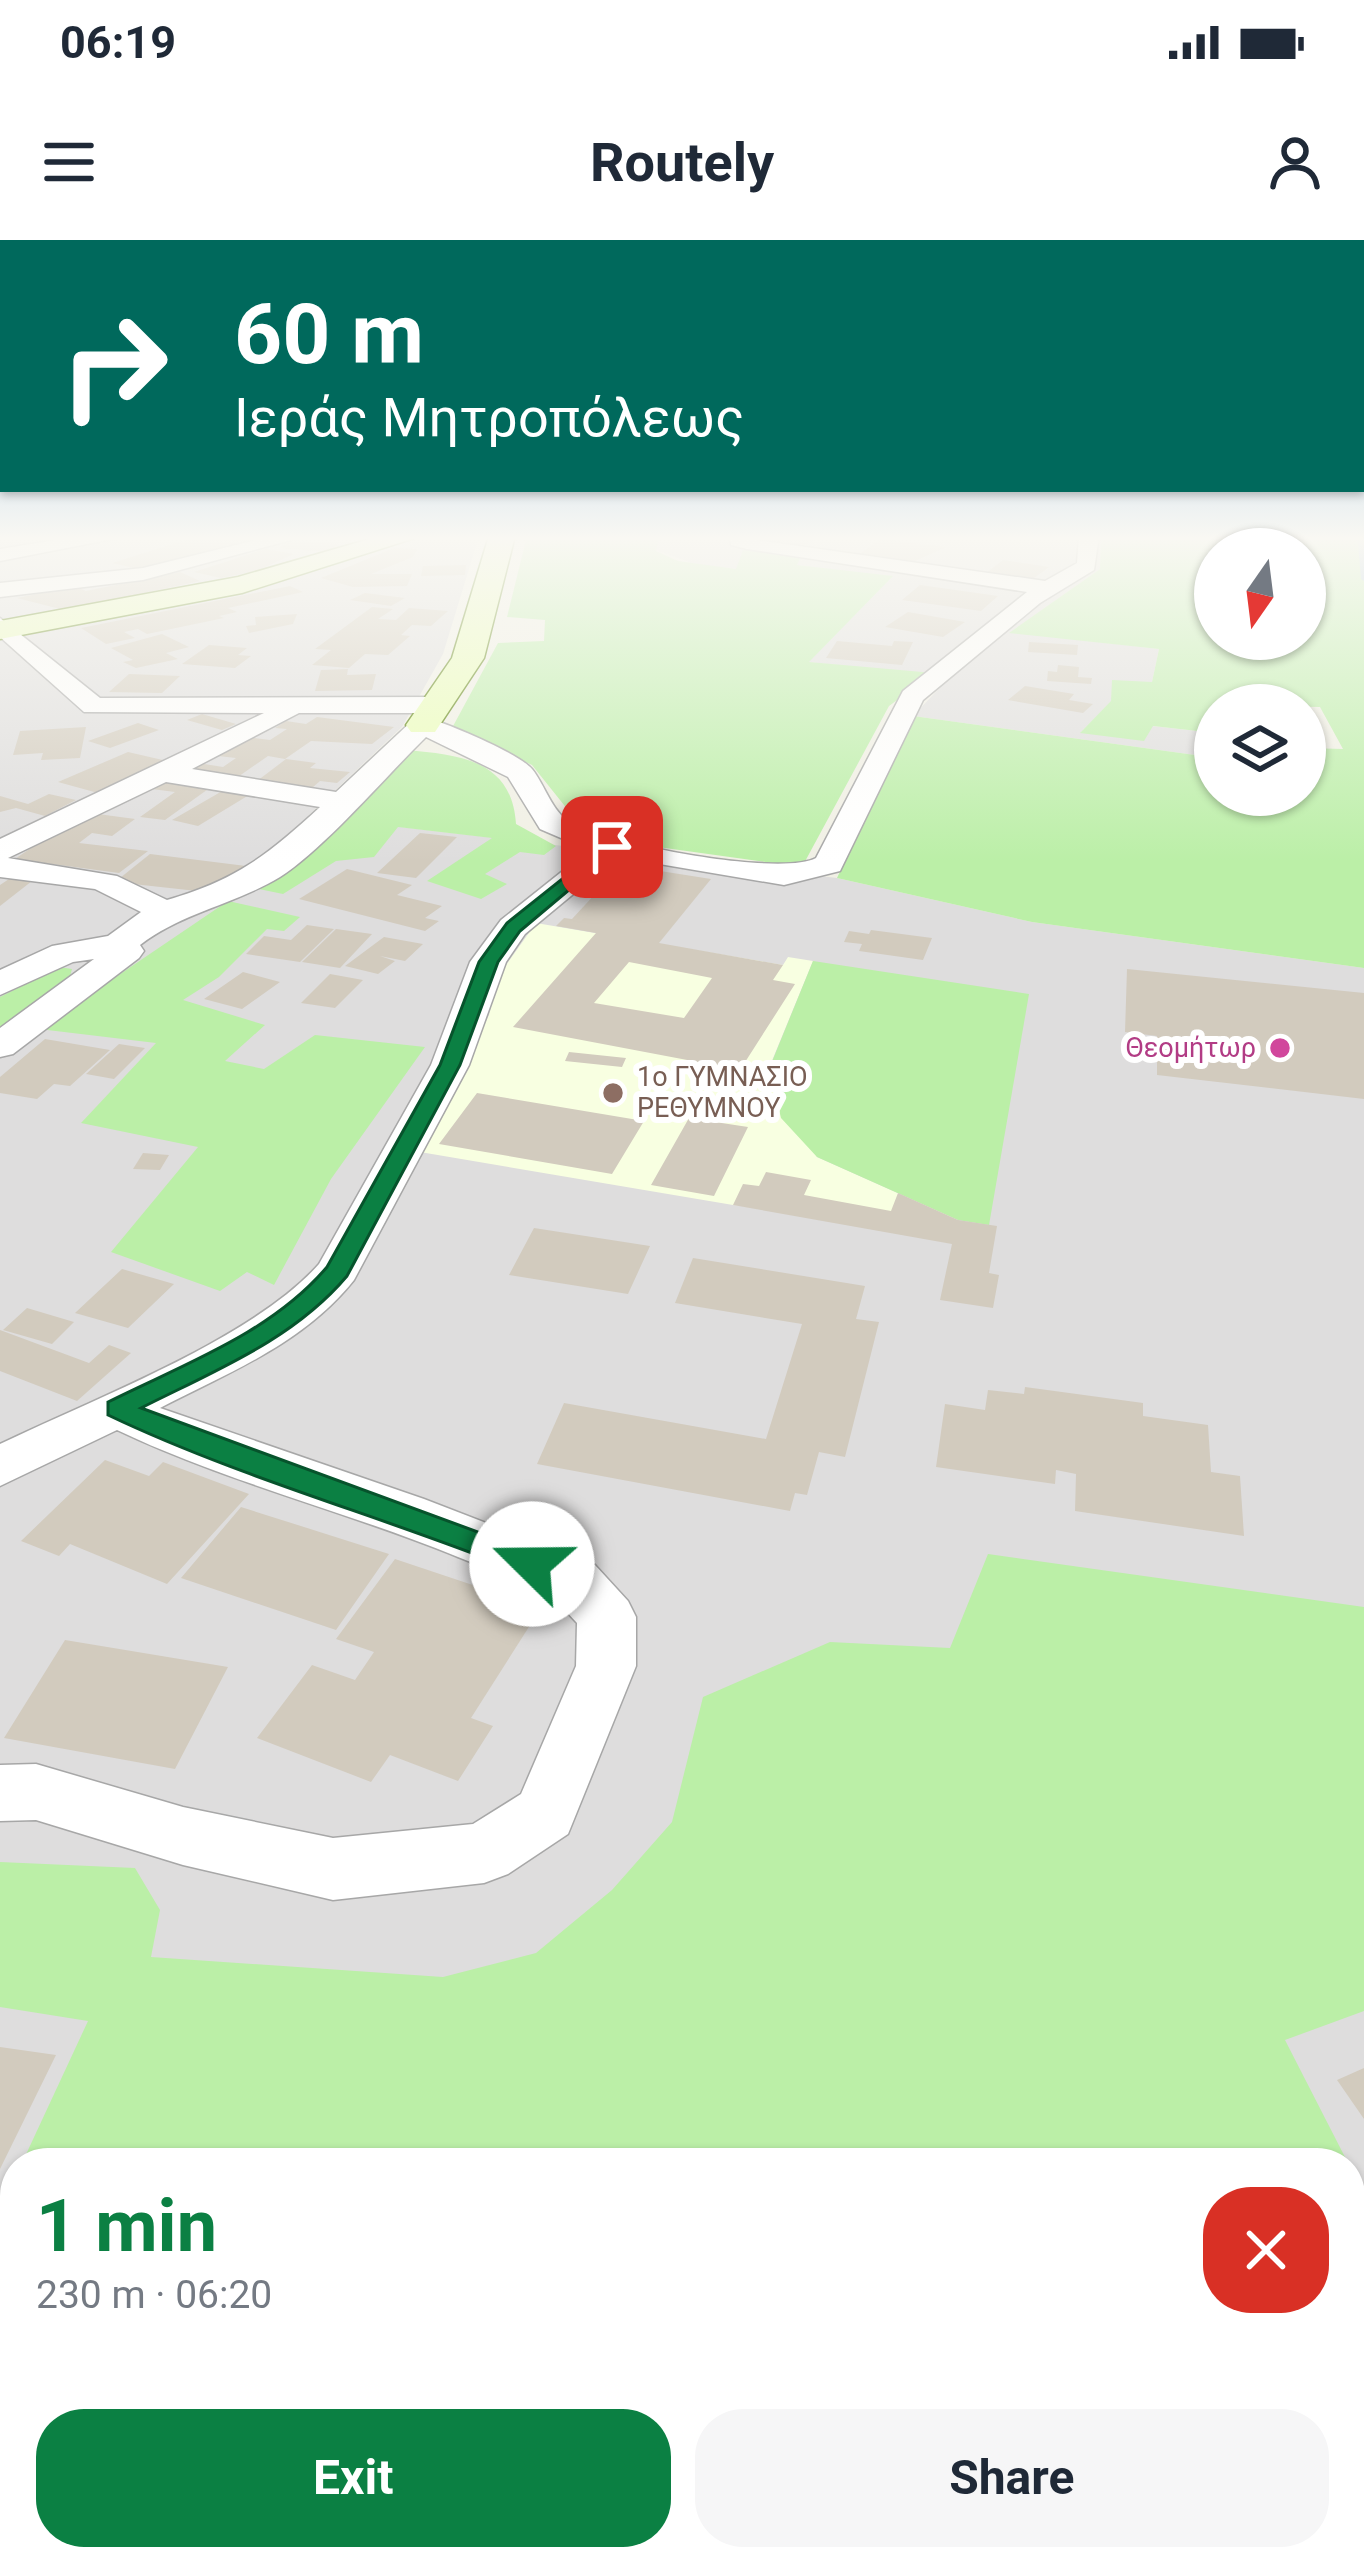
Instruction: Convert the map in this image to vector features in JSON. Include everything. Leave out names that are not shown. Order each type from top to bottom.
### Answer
[{"type":"street","points":[[21,645],[93,706],[303,705],[430,715],[520,771],[551,824],[562,831],[612,847],[795,878],[829,864],[912,696],[976,645]]},
{"type":"street","points":[[0,984],[64,952],[118,944],[162,912],[228,893],[275,866],[430,715],[472,645]]},
{"type":"street","points":[[0,851],[303,705]]},
{"type":"street","points":[[163,773],[345,802]]},
{"type":"street","points":[[0,1467],[273,1330],[313,1300],[338,1270],[450,1065],[488,962],[514,927],[612,847]]},
{"type":"street","points":[[0,867],[104,880],[141,894],[162,912]]},
{"type":"street","points":[[0,1046],[115,964],[128,951],[118,944]]},
{"type":"street","points":[[0,1793],[36,1792],[182,1836],[333,1869],[484,1853],[545,1814],[606,1666],[607,1617],[574,1581],[405,1513],[177,1437],[117,1409]]},
{"type":"shaded area","points":[[0,645],[446,645],[402,727],[308,816],[837,878],[1032,922],[1364,968],[1364,2148],[0,2148]]},
{"type":"shaded area","points":[[825,645],[1122,645],[1159,649],[1152,682],[1112,701],[1081,732],[1152,726],[1194,731],[1194,755],[913,716],[950,677],[808,662]]},
{"type":"shaded area","name":"1ο ΓΥΜΝΑΣΙΟ ΡΕΘΥΜΝΟΥ","points":[[536,923],[783,965],[788,957],[813,961],[769,1068],[817,1157],[958,1220],[733,1205],[420,1152],[489,1015],[499,975]]},
{"type":"green space","points":[[497,645],[826,645],[809,662],[934,673],[889,706],[802,867],[629,843],[584,830],[532,765],[452,728]]},
{"type":"green space","points":[[1119,645],[1194,645],[1194,660],[1326,660],[1326,645],[1364,645],[1364,968],[1032,922],[837,878],[913,716],[1194,755],[1194,816],[1326,816],[1326,749],[1343,749],[1326,718],[1326,684],[1194,684],[1194,731],[1153,726],[1144,741],[1080,733],[1111,701],[1112,680],[1152,682],[1159,649]]},
{"type":"green space","points":[[407,750],[464,759],[494,774],[505,786],[516,824],[556,846],[544,855],[520,852],[485,874],[507,884],[481,899],[427,881],[492,838],[398,827],[374,857],[336,861],[283,894],[254,888]]},
{"type":"green space","points":[[228,901],[300,917],[284,931],[267,929],[219,977],[183,1000],[265,1025],[225,1061],[264,1069],[315,1035],[425,1047],[331,1179],[274,1285],[247,1272],[220,1291],[111,1252],[198,1147],[81,1123],[156,1043],[39,1029]]},
{"type":"green space","points":[[813,961],[1029,994],[989,1225],[958,1220],[817,1157],[781,1118],[769,1069]]},
{"type":"green space","points":[[59,967],[72,969],[70,976],[0,1031],[0,997]]},
{"type":"green space","points":[[988,1554],[1364,1607],[1364,2011],[1285,2040],[1340,2148],[29,2148],[88,2021],[0,2007],[0,1862],[135,1868],[160,1910],[151,1957],[443,1977],[536,1953],[612,1890],[672,1822],[703,1697],[830,1642],[950,1648]]},
{"type":"building","points":[[209,645],[247,648],[238,655],[251,656],[235,668],[182,664]]},
{"type":"building","points":[[321,645],[400,645],[388,655],[365,654],[349,668],[312,665],[331,650],[315,649]]},
{"type":"building","points":[[835,645],[912,645],[902,665],[826,658]]},
{"type":"building","points":[[1029,645],[1078,645],[1077,655],[1028,652]]},
{"type":"building","points":[[189,647],[166,653],[178,659],[136,668],[123,662],[133,660],[111,648]]},
{"type":"building","points":[[1058,665],[1079,667],[1078,677],[1092,678],[1091,684],[1047,681],[1048,671],[1057,672]]},
{"type":"building","points":[[348,669],[347,675],[376,674],[372,690],[315,691],[321,670]]},
{"type":"building","points":[[129,674],[180,676],[162,693],[109,692]]},
{"type":"building","points":[[1025,686],[1074,694],[1069,700],[1093,704],[1083,713],[1008,700]]},
{"type":"building","points":[[202,714],[236,724],[222,730],[187,720]]},
{"type":"building","points":[[317,717],[394,727],[372,744],[311,741],[285,759],[268,756],[235,779],[184,772],[198,763],[223,767],[236,758],[218,756],[246,737],[270,740],[287,729],[275,728],[286,721],[306,724]]},
{"type":"building","points":[[138,723],[159,730],[110,748],[88,741]]},
{"type":"building","points":[[86,727],[80,758],[41,760],[43,753],[13,755],[20,731]]},
{"type":"building","points":[[128,752],[167,761],[98,793],[58,782]]},
{"type":"building","points":[[286,759],[316,763],[310,768],[350,772],[337,783],[320,781],[312,788],[257,781]]},
{"type":"building","points":[[157,780],[211,787],[165,820],[140,817],[175,792],[144,788]]},
{"type":"building","points":[[224,790],[249,795],[198,826],[172,820]]},
{"type":"building","points":[[49,794],[76,800],[45,816],[16,808],[0,812],[0,796],[28,804]]},
{"type":"building","points":[[83,812],[135,819],[112,836],[92,833],[79,843],[148,851],[119,873],[15,859]]},
{"type":"building","points":[[420,833],[457,837],[416,878],[377,873]]},
{"type":"building","points":[[150,854],[254,867],[224,894],[115,882]]},
{"type":"building","points":[[622,865],[711,879],[659,943],[783,965],[773,980],[795,984],[740,1070],[513,1027],[596,933],[556,926],[564,918],[572,919]],"holes":[[[629,962],[712,978],[684,1018],[594,1003]]]},
{"type":"building","points":[[347,869],[412,885],[397,895],[442,906],[425,918],[439,921],[425,931],[299,899]]},
{"type":"building","points":[[9,879],[32,881],[0,906],[0,885]]},
{"type":"building","points":[[307,925],[334,929],[300,962],[246,954],[264,936],[291,940]]},
{"type":"building","points":[[336,929],[372,934],[340,968],[302,962]]},
{"type":"building","points":[[871,930],[932,938],[923,960],[859,951],[862,944],[844,942],[849,931],[869,934]]},
{"type":"building","points":[[384,937],[423,944],[405,961],[380,956],[395,961],[378,974],[345,966]]},
{"type":"building","points":[[1127,969],[1364,993],[1364,1099],[1157,1075],[1157,1036],[1125,1032]]},
{"type":"building","points":[[243,972],[280,982],[242,1009],[204,999]]},
{"type":"building","points":[[330,974],[363,980],[335,1008],[301,1003]]},
{"type":"building","points":[[45,1039],[110,1050],[70,1086],[54,1084],[37,1099],[0,1093],[0,1077]]},
{"type":"building","points":[[119,1044],[145,1048],[114,1079],[86,1074]]},
{"type":"building","points":[[569,1052],[626,1058],[622,1067],[565,1061]]},
{"type":"building","points":[[477,1093],[644,1121],[612,1174],[439,1144]]},
{"type":"building","points":[[689,1118],[748,1127],[714,1196],[651,1185]]},
{"type":"building","points":[[143,1153],[169,1155],[160,1170],[133,1169]]},
{"type":"building","points":[[766,1172],[811,1180],[804,1195],[891,1211],[898,1193],[958,1220],[997,1226],[989,1273],[999,1275],[993,1308],[940,1300],[952,1244],[733,1205],[743,1184],[759,1186]]},
{"type":"building","points":[[534,1228],[650,1246],[628,1294],[509,1275]]},
{"type":"building","points":[[693,1258],[865,1286],[856,1319],[879,1322],[845,1457],[819,1452],[807,1495],[795,1493],[790,1511],[537,1464],[564,1403],[766,1439],[802,1324],[675,1303]]},
{"type":"building","points":[[122,1269],[174,1284],[128,1328],[75,1313]]},
{"type":"building","points":[[27,1308],[74,1322],[52,1344],[3,1330]]},
{"type":"building","points":[[0,1330],[89,1363],[109,1345],[131,1353],[77,1401],[0,1371]]},
{"type":"building","points":[[1025,1387],[1143,1403],[1143,1416],[1208,1425],[1211,1472],[1240,1476],[1244,1536],[1075,1511],[1076,1474],[1056,1470],[1055,1484],[936,1467],[945,1404],[985,1410],[988,1390],[1024,1394]]},
{"type":"building","points":[[105,1460],[149,1476],[163,1462],[249,1494],[167,1584],[70,1544],[59,1556],[21,1541]]},
{"type":"building","points":[[241,1507],[389,1554],[336,1630],[181,1578]]},
{"type":"building","points":[[395,1559],[541,1608],[471,1718],[493,1726],[458,1781],[390,1755],[371,1782],[257,1738],[312,1665],[355,1680],[374,1652],[336,1639]]},
{"type":"building","points":[[65,1640],[228,1667],[175,1769],[4,1738]]},
{"type":"building","points":[[0,2047],[56,2055],[10,2148],[0,2148]]},
{"type":"building","points":[[1364,2068],[1364,2119],[1337,2080]]},
{"type":"place","name":"Θεομήτωρ","points":[[1280,1048]]},
{"type":"place","name":"1ο ΓΥΜΝΑΣΙΟ ΡΕΘΥΜΝΟΥ","points":[[613,1093]]},
{"type":"route","points":[[532,1564],[405,1513],[177,1437],[117,1409],[273,1330],[313,1300],[338,1270],[450,1065],[488,962],[514,927],[612,847]]}]
